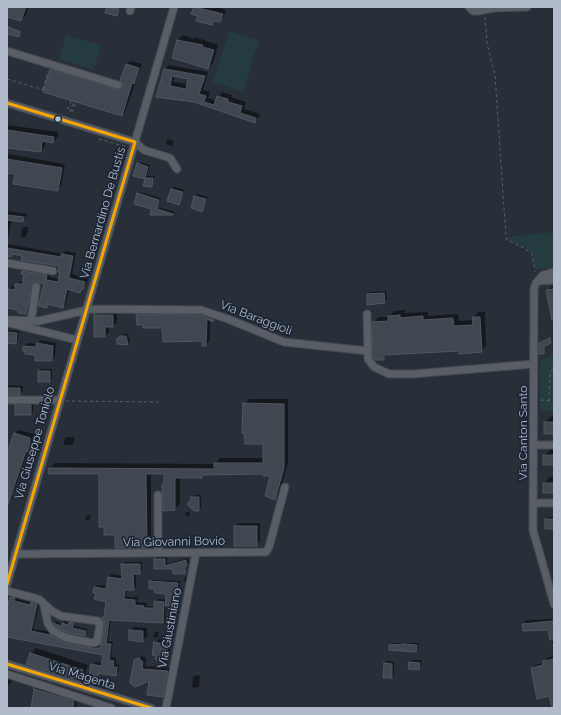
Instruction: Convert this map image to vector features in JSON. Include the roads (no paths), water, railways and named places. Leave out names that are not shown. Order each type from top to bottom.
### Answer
[{"type":"street","name":"Via Bernardino De Bustis","points":[[86,309],[174,7]]},
{"type":"street","points":[[469,7],[474,11],[493,8],[526,7]]},
{"type":"street","points":[[7,51],[118,85]]},
{"type":"street","points":[[7,103],[135,142],[144,150],[170,158],[177,169]]},
{"type":"street","points":[[7,263],[53,271]]},
{"type":"street","points":[[538,280],[546,273],[554,272]]},
{"type":"street","points":[[538,280],[554,280]]},
{"type":"street","name":"Via Canton Santo","points":[[538,280],[534,289],[533,534],[554,604]]},
{"type":"street","points":[[30,321],[36,287]]},
{"type":"street","name":"Via Baraggioli","points":[[7,321],[30,321],[86,309],[201,310],[228,318],[284,342],[368,351]]},
{"type":"street","name":"Via Giuseppe Toniolo","points":[[7,584],[86,309]]},
{"type":"street","points":[[367,314],[368,359],[374,367],[382,372],[393,374],[534,364]]},
{"type":"street","name":"Via Baraggioli","points":[[7,321],[77,340]]},
{"type":"street","points":[[7,400],[59,400]]},
{"type":"street","points":[[534,445],[554,445]]},
{"type":"street","name":"Via Giovanni Bovio","points":[[15,554],[266,552],[269,547],[285,487]]},
{"type":"street","points":[[158,495],[158,553]]},
{"type":"street","points":[[533,503],[554,503]]},
{"type":"street","name":"Via Giustiniano","points":[[166,708],[196,553]]},
{"type":"street","points":[[7,590],[35,598],[44,605],[54,613],[61,616],[98,621],[100,624],[97,642],[93,643],[67,638],[53,631],[48,624],[44,605]]},
{"type":"street","name":"Via Magenta","points":[[7,664],[151,708]]},
{"type":"street","name":"Via Magenta","points":[[7,674],[111,708]]},
{"type":"street","points":[[122,708],[124,700]]}]
